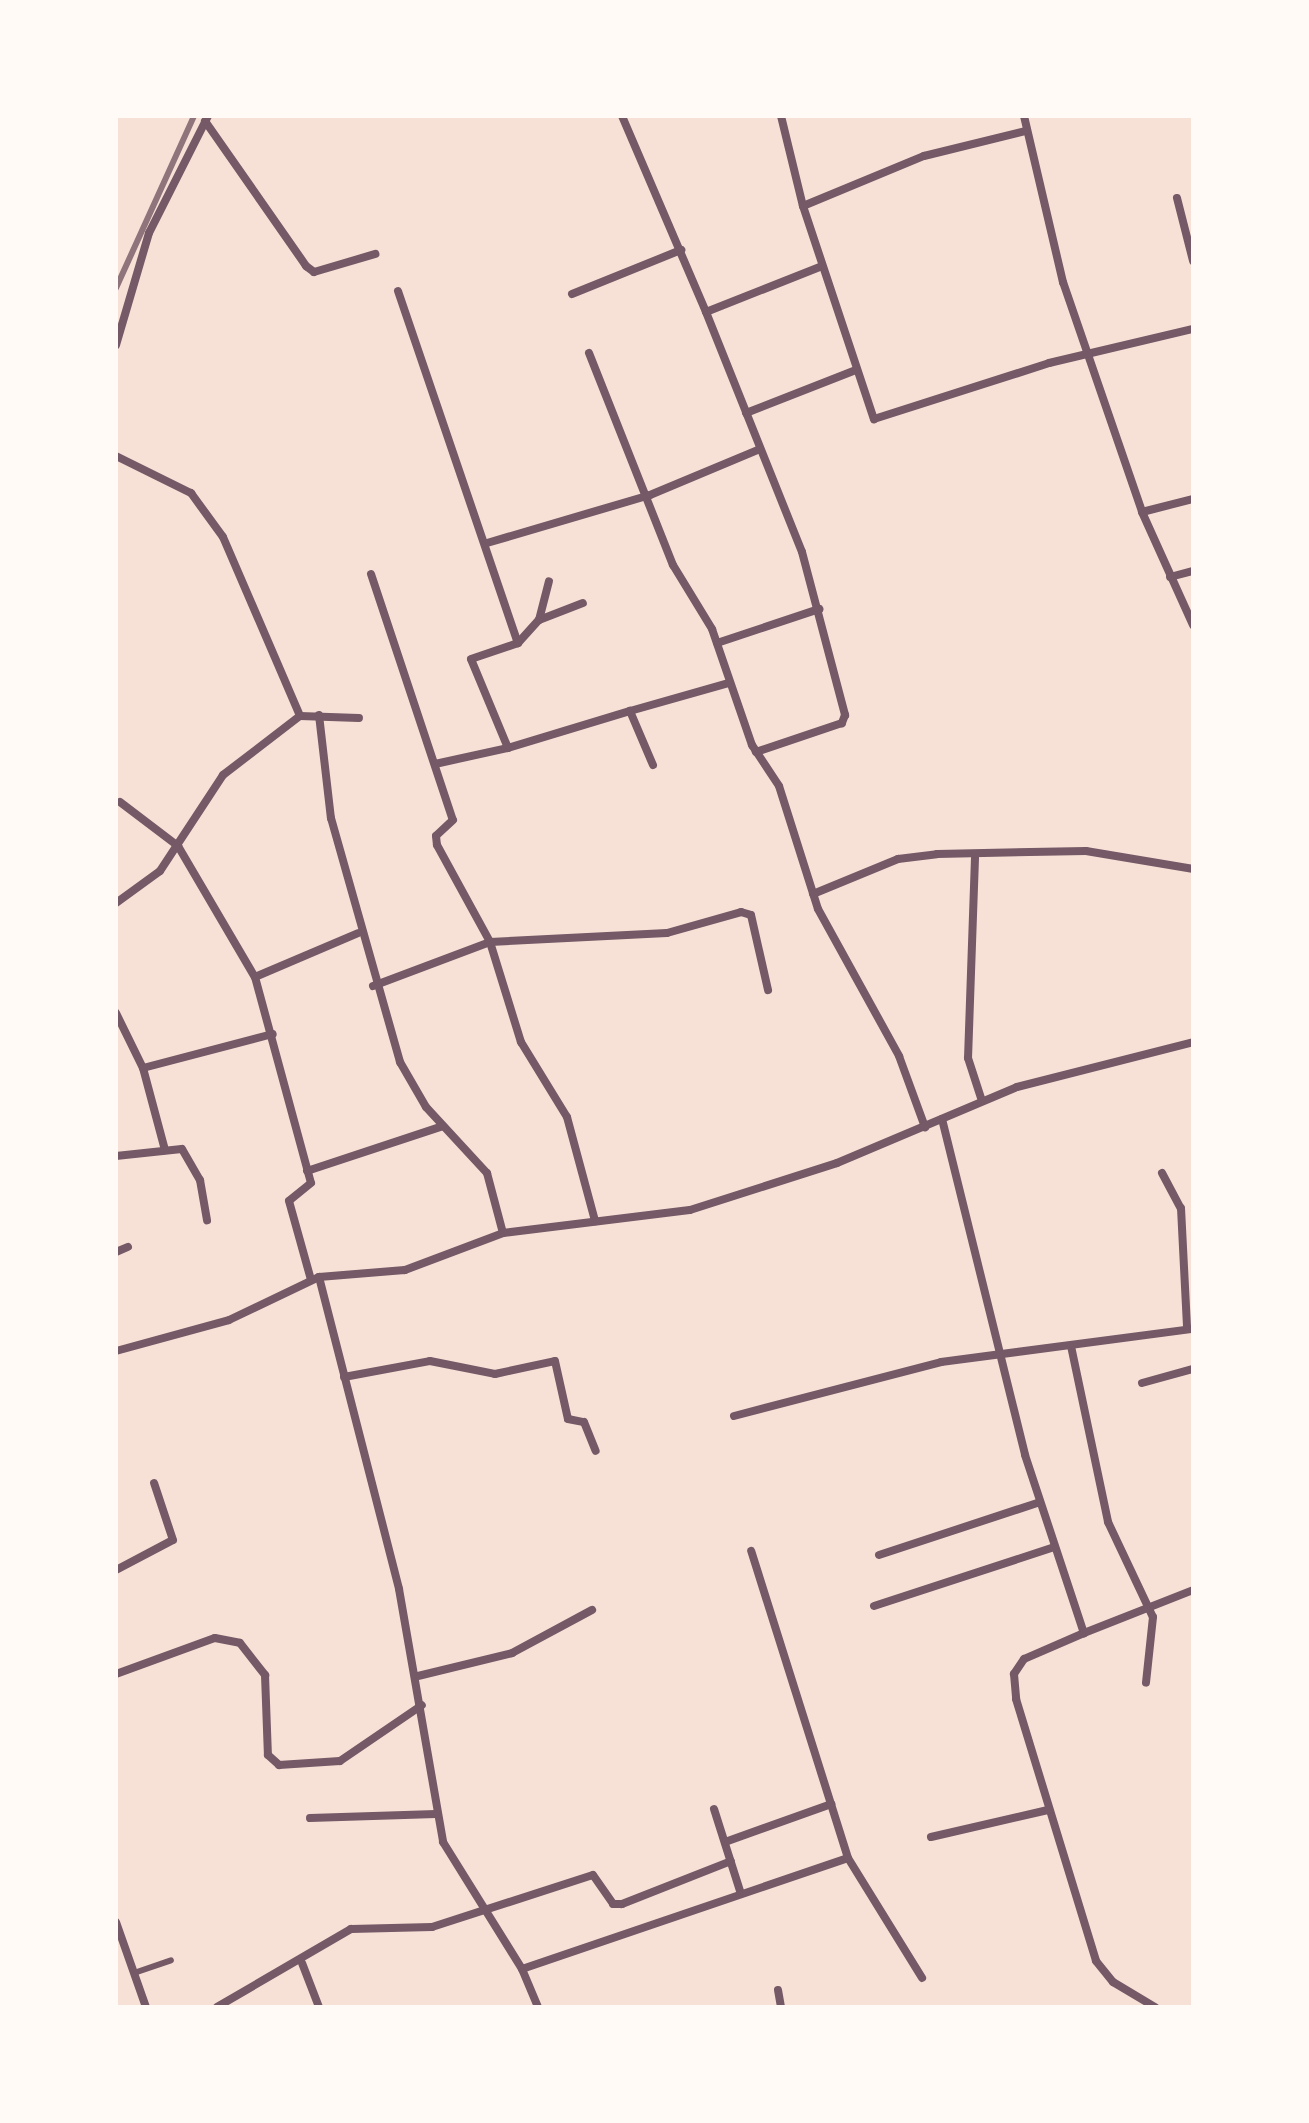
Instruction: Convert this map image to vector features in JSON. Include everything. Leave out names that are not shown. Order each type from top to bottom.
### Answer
[{"type":"street","points":[[622,116],[706,312],[819,609],[842,723],[756,752]]},
{"type":"street","points":[[781,116],[803,206],[822,266],[856,370],[878,420],[1088,352],[1193,329]]},
{"type":"street","points":[[1024,116],[1088,352],[1142,512],[1193,625]]},
{"type":"street","points":[[116,345],[149,233],[206,119],[306,266],[314,272],[375,254]]},
{"type":"street","points":[[803,206],[924,156],[1026,131]]},
{"type":"street","points":[[1177,198],[1193,261]]},
{"type":"street","points":[[572,294],[681,250]]},
{"type":"street","points":[[706,312],[822,266]]},
{"type":"street","points":[[398,291],[487,543],[518,643]]},
{"type":"street","points":[[116,306],[127,303]]},
{"type":"street","points":[[589,353],[650,495],[673,565],[717,643],[756,752],[779,786],[813,894],[899,1056],[925,1127]]},
{"type":"street","points":[[746,413],[856,370]]},
{"type":"street","points":[[487,543],[650,495],[760,449]]},
{"type":"street","points":[[116,456],[191,493],[223,537],[300,716]]},
{"type":"street","points":[[1142,512],[1193,499]]},
{"type":"street","points":[[1170,577],[1193,571]]},
{"type":"street","points":[[371,574],[453,820],[436,836],[437,845],[490,942],[521,1042],[557,1097],[585,1161],[595,1221]]},
{"type":"street","points":[[539,620],[549,581]]},
{"type":"street","points":[[508,748],[471,659],[518,643],[539,620],[583,603]]},
{"type":"street","points":[[717,643],[819,609]]},
{"type":"street","points":[[435,764],[508,748],[729,683]]},
{"type":"street","points":[[630,711],[653,765]]},
{"type":"street","points":[[319,715],[331,818],[373,986],[400,1062],[443,1126],[487,1173],[503,1233]]},
{"type":"street","points":[[116,903],[160,871],[217,781],[300,716],[359,718]]},
{"type":"street","points":[[120,802],[178,846],[255,977],[273,1034],[273,1061],[311,1187],[289,1201],[344,1377],[418,1676],[436,1814],[443,1842],[481,1908],[522,1969],[538,2007]]},
{"type":"street","points":[[813,894],[898,859],[1086,851],[1193,869]]},
{"type":"street","points":[[975,858],[968,1058],[982,1101]]},
{"type":"street","points":[[373,986],[490,942],[667,933],[741,912],[751,915],[768,990]]},
{"type":"street","points":[[255,977],[358,933]]},
{"type":"street","points":[[116,1013],[143,1068],[165,1150]]},
{"type":"street","points":[[143,1068],[273,1034]]},
{"type":"street","points":[[116,1351],[229,1320],[315,1279],[405,1270],[503,1233],[690,1210],[925,1127],[982,1101],[1193,1042]]},
{"type":"street","points":[[942,1119],[1040,1502],[1084,1633]]},
{"type":"street","points":[[307,1171],[443,1126]]},
{"type":"street","points":[[116,1156],[165,1150],[187,1153],[207,1220]]},
{"type":"street","points":[[734,1416],[941,1362],[1001,1358],[1190,1328],[1181,1208],[1162,1173]]},
{"type":"street","points":[[116,1252],[128,1247]]},
{"type":"street","points":[[1071,1346],[1108,1522],[1150,1604],[1155,1634],[1146,1683]]},
{"type":"street","points":[[344,1377],[430,1361],[495,1374],[555,1361],[568,1419],[584,1422],[596,1451]]},
{"type":"street","points":[[1142,1383],[1193,1369]]},
{"type":"street","points":[[116,1570],[173,1540],[154,1483]]},
{"type":"street","points":[[879,1555],[1040,1502]]},
{"type":"street","points":[[874,1606],[1054,1547]]},
{"type":"street","points":[[751,1551],[848,1858],[922,1978]]},
{"type":"street","points":[[1155,2007],[1103,1972],[1048,1810],[1014,1674],[1024,1659],[1150,1604],[1193,1590]]},
{"type":"street","points":[[418,1676],[512,1653],[592,1610]]},
{"type":"street","points":[[116,1674],[215,1638],[240,1643],[265,1675],[268,1755],[279,1765],[340,1761],[422,1705]]},
{"type":"street","points":[[725,1842],[831,1804]]},
{"type":"street","points":[[714,1809],[744,1893]]},
{"type":"street","points":[[931,1837],[1048,1810]]},
{"type":"street","points":[[310,1818],[436,1814]]},
{"type":"street","points":[[522,1969],[848,1858]]},
{"type":"street","points":[[217,2007],[302,1963],[351,1929],[418,1930],[593,1875],[613,1904],[622,1904],[731,1861]]},
{"type":"street","points":[[116,1922],[146,2007]]},
{"type":"street","points":[[302,1963],[319,2007]]},
{"type":"street","points":[[778,1990],[781,2007]]},
{"type":"lane","points":[[134,1973],[171,1960]]},
{"type":"railway","points":[[116,288],[194,116]]}]
